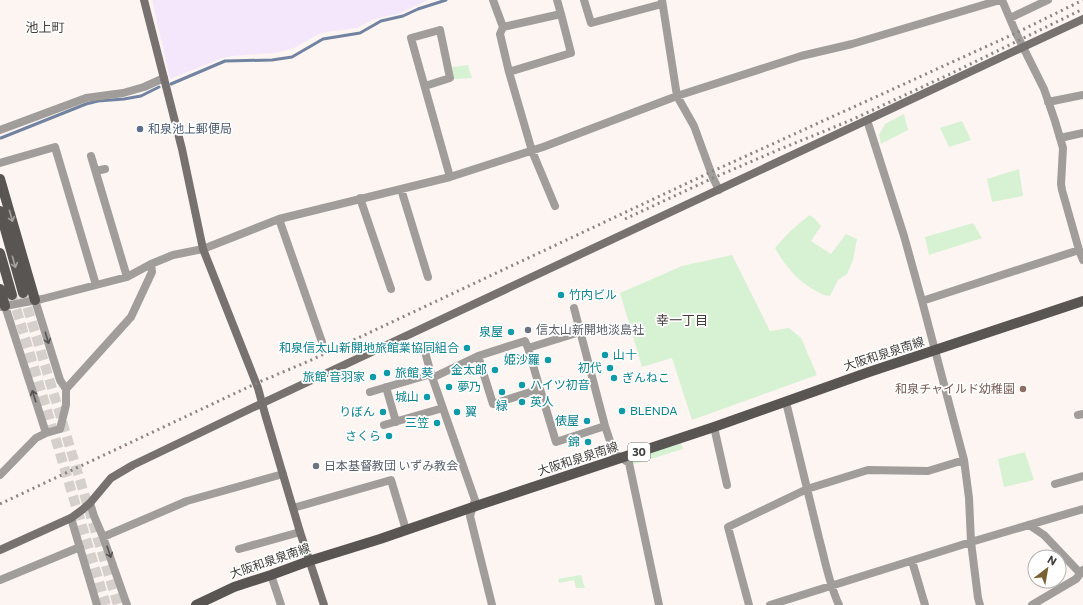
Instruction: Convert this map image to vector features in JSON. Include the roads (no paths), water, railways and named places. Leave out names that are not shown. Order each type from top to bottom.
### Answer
[{"type":"main road","points":[[0,179],[35,300]]},
{"type":"main road","points":[[0,210],[23,293]]},
{"type":"main road","points":[[0,253],[12,295]]},
{"type":"main road","points":[[0,289],[2,307]]},
{"type":"main road","name":"大阪和泉泉南線","points":[[196,605],[234,587],[309,561],[714,427],[869,372],[1083,301]]},
{"type":"street","points":[[144,0],[182,149],[203,248],[257,384],[300,532],[324,605]]},
{"type":"street","points":[[493,0],[503,27],[500,34],[509,72],[532,150],[555,206]]},
{"type":"street","points":[[509,72],[571,53],[556,0]]},
{"type":"street","points":[[584,0],[591,23],[662,2],[677,96],[694,126],[713,178],[719,190]]},
{"type":"street","points":[[46,433],[2,307],[127,277],[151,264],[173,255],[203,248],[279,219],[450,177],[532,150],[677,96],[801,56],[852,44],[1001,0],[1044,89],[1060,138],[1063,148],[1062,190],[1083,260]]},
{"type":"street","points":[[1010,18],[1037,2],[1048,0]]},
{"type":"street","points":[[503,27],[561,14]]},
{"type":"street","points":[[0,550],[71,518],[90,503],[111,478],[133,465],[262,403],[1083,20]]},
{"type":"street","points":[[424,86],[450,78],[440,30],[411,38],[424,86],[450,177]]},
{"type":"street","points":[[0,130],[86,98],[123,93],[144,88],[164,78]]},
{"type":"street","points":[[1048,102],[1083,96]]},
{"type":"street","points":[[867,120],[900,225],[936,350],[964,460],[969,498],[971,542],[980,605]]},
{"type":"street","points":[[1060,138],[1083,133]]},
{"type":"street","points":[[0,163],[55,147],[96,285]]},
{"type":"street","points":[[91,156],[127,277]]},
{"type":"street","points":[[96,171],[105,169]]},
{"type":"street","points":[[401,189],[428,277]]},
{"type":"street","points":[[360,198],[390,289]]},
{"type":"street","points":[[279,219],[322,342]]},
{"type":"street","points":[[922,301],[1079,250]]},
{"type":"street","points":[[66,389],[131,317],[152,272],[151,264]]},
{"type":"street","points":[[0,475],[36,438],[60,429],[66,405],[66,389],[60,380],[35,300]]},
{"type":"street","points":[[574,308],[614,453],[629,463],[659,605]]},
{"type":"street","points":[[528,348],[580,332]]},
{"type":"street","points":[[370,392],[432,376],[478,356],[525,341],[556,442],[606,426]]},
{"type":"street","points":[[424,348],[432,376],[475,500],[470,516],[492,605]]},
{"type":"street","points":[[478,356],[493,404],[540,389]]},
{"type":"street","points":[[386,387],[396,422]]},
{"type":"street","points":[[786,402],[832,586],[839,605]]},
{"type":"street","points":[[384,425],[443,408]]},
{"type":"street","points":[[714,427],[727,486]]},
{"type":"street","points":[[749,605],[728,527],[807,489],[868,470],[928,471],[964,460]]},
{"type":"street","points":[[103,537],[187,502],[283,474]]},
{"type":"street","points":[[1054,484],[1083,476]]},
{"type":"street","points":[[293,508],[391,480],[406,530]]},
{"type":"street","points":[[90,503],[127,605]]},
{"type":"street","points":[[770,605],[1083,508]]},
{"type":"street","points":[[71,518],[97,605]]},
{"type":"street","points":[[1029,525],[1044,535],[1082,571],[1076,579],[1032,605]]},
{"type":"street","points":[[239,549],[300,532]]},
{"type":"street","points":[[0,580],[80,547]]},
{"type":"street","points":[[912,561],[925,605]]},
{"type":"street","points":[[271,575],[281,605]]},
{"type":"waterway","points":[[171,84],[225,61],[272,60],[292,57],[323,39],[360,33],[381,21],[403,16],[418,9],[446,0]]},
{"type":"waterway","points":[[1,138],[86,104],[98,101],[141,96],[159,87]]},
{"type":"tunnel","points":[[23,293],[118,605]]},
{"type":"tunnel","points":[[12,295],[106,605]]},
{"type":"railway","points":[[0,504],[711,172],[1016,33],[1083,0]]},
{"type":"railway","points":[[625,219],[713,178],[849,121],[948,75],[1083,9]]},
{"type":"place","name":"和泉池上郵便局","points":[[140,129]]},
{"type":"place","name":"竹内ビル","points":[[561,295]]},
{"type":"place","name":"信太山新開地淡島社","points":[[528,330]]},
{"type":"place","name":"泉屋","points":[[511,332]]},
{"type":"place","name":"和泉信太山新開地旅館業協同組合","points":[[467,348]]},
{"type":"place","name":"山十","points":[[605,355]]},
{"type":"place","name":"姫沙羅","points":[[548,360]]},
{"type":"place","name":"初代","points":[[610,368]]},
{"type":"place","name":"金太郎","points":[[495,370]]},
{"type":"place","name":"旅館 葵","points":[[387,373]]},
{"type":"place","name":"旅館 音羽家","points":[[373,377]]},
{"type":"place","name":"ぎんねこ","points":[[614,378]]},
{"type":"place","name":"ハイツ初音","points":[[522,385]]},
{"type":"place","name":"夢乃","points":[[449,387]]},
{"type":"place","name":"和泉チャイルド幼稚園","points":[[1023,389]]},
{"type":"place","name":"緑","points":[[502,392]]},
{"type":"place","name":"城山","points":[[427,397]]},
{"type":"place","name":"英人","points":[[522,402]]},
{"type":"place","name":"BLENDA","points":[[622,411]]},
{"type":"place","name":"りぼん","points":[[383,412]]},
{"type":"place","name":"翼","points":[[457,412]]},
{"type":"place","name":"俵屋","points":[[587,421]]},
{"type":"place","name":"三笠","points":[[437,423]]},
{"type":"place","name":"さくら","points":[[389,436]]},
{"type":"place","name":"錦","points":[[588,442]]},
{"type":"place","name":"日本基督教団 いずみ教会","points":[[316,466]]},
{"type":"district","name":"池上町","points":[[45,27]]},
{"type":"district","name":"幸一丁目","points":[[682,320]]}]
